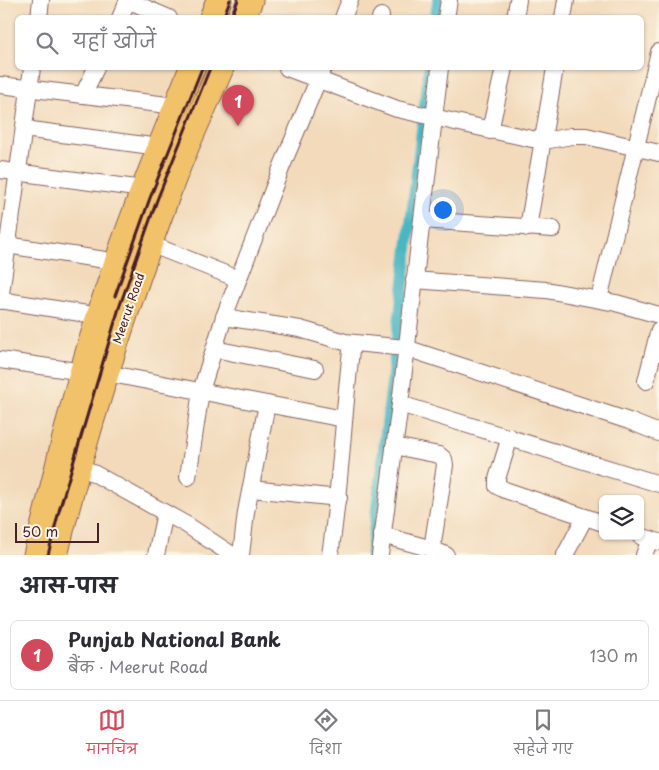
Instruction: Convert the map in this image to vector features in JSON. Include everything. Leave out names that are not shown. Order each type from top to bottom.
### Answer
[{"type":"highway","points":[[213,15],[219,0]]},
{"type":"highway","points":[[244,15],[250,0]]},
{"type":"highway","name":"Meerut Road","points":[[55,555],[79,465],[94,372],[99,316],[159,147],[191,70]]},
{"type":"highway","name":"Meerut Road","points":[[36,555],[94,372],[150,244],[168,192],[220,70]]},
{"type":"street","points":[[39,15],[41,0]]},
{"type":"street","points":[[121,15],[127,0],[162,15]]},
{"type":"street","points":[[344,15],[350,0]]},
{"type":"street","points":[[446,15],[449,0]]},
{"type":"street","points":[[515,15],[518,0]]},
{"type":"street","points":[[564,15],[566,0]]},
{"type":"street","points":[[599,299],[659,52]]},
{"type":"street","points":[[32,70],[18,172],[6,211],[0,300],[99,316]]},
{"type":"street","points":[[83,95],[95,70]]},
{"type":"street","points":[[298,70],[320,74],[381,104],[424,116],[490,131],[542,140],[578,136],[659,153]]},
{"type":"street","points":[[380,555],[400,404],[398,346],[414,280],[422,220],[424,116],[439,70]]},
{"type":"street","points":[[490,131],[504,70]]},
{"type":"street","points":[[528,228],[555,70]]},
{"type":"street","points":[[188,477],[201,391],[224,317],[282,166],[320,74]]},
{"type":"street","points":[[0,85],[176,106]]},
{"type":"street","points":[[24,129],[159,147]]},
{"type":"street","points":[[0,170],[168,192]]},
{"type":"street","points":[[422,220],[553,229]]},
{"type":"street","points":[[4,244],[118,262]]},
{"type":"street","points":[[150,244],[238,279]]},
{"type":"street","points":[[414,280],[546,290],[599,299],[659,315]]},
{"type":"street","points":[[224,317],[300,329],[352,343],[398,346],[628,421],[659,433]]},
{"type":"street","points":[[646,381],[659,330]]},
{"type":"street","points":[[330,555],[338,498],[352,343]]},
{"type":"street","points":[[214,349],[315,369]]},
{"type":"street","points":[[0,360],[94,372],[201,391],[344,420]]},
{"type":"street","points":[[241,555],[267,404]]},
{"type":"street","points":[[400,404],[659,484]]},
{"type":"street","points":[[510,437],[497,479],[497,486],[599,522]]},
{"type":"street","points":[[382,535],[439,552],[444,459],[439,455],[394,446]]},
{"type":"street","points":[[79,465],[204,535],[232,555]]},
{"type":"street","points":[[251,489],[338,498]]},
{"type":"street","points":[[156,555],[165,513]]},
{"type":"street","points":[[565,555],[585,517]]},
{"type":"street","points":[[644,555],[650,539]]},
{"type":"waterway","points":[[436,15],[438,0]]},
{"type":"waterway","points":[[371,555],[429,70]]},
{"type":"railway","points":[[224,15],[230,0]]},
{"type":"railway","points":[[232,15],[238,0]]},
{"type":"railway","points":[[115,296],[150,198],[201,70]]},
{"type":"railway","points":[[48,555],[59,511],[119,308],[157,200],[209,70]]},
{"type":"place","name":"Punjab National Bank","points":[[238,126]]}]
